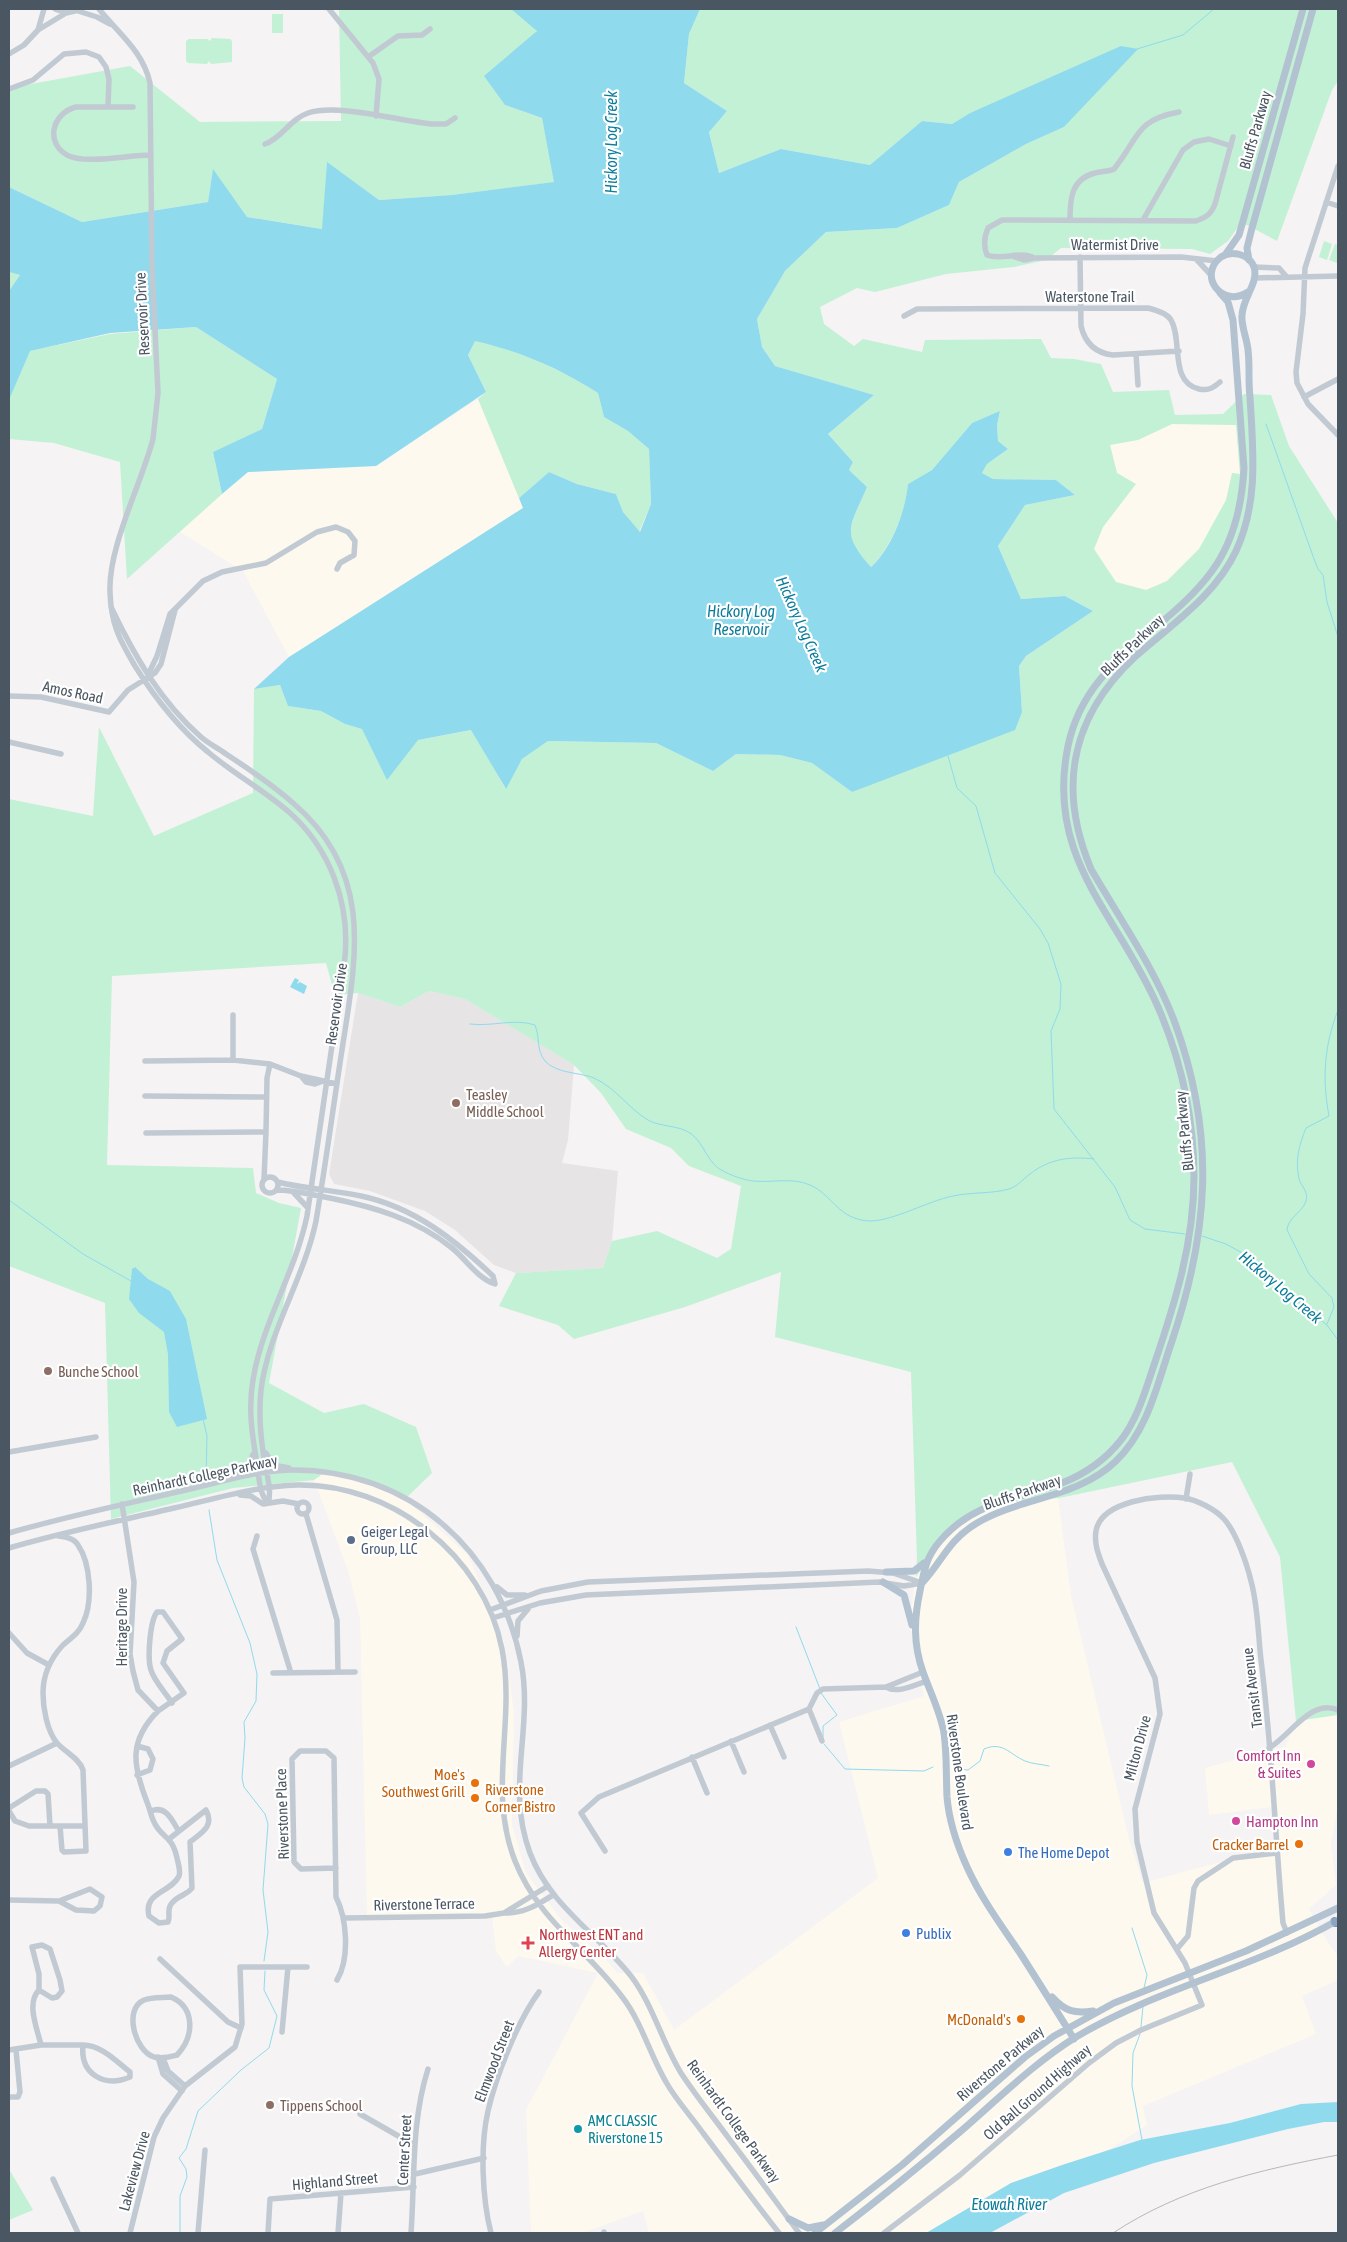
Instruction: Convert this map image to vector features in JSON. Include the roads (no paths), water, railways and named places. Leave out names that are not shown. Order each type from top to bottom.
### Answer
[{"type":"main road","name":"Bluffs Parkway","points":[[1217,261],[1225,255],[1240,236],[1303,9]]},
{"type":"main road","name":"Bluffs Parkway","points":[[1249,260],[1247,248],[1252,228],[1313,9]]},
{"type":"main road","points":[[1293,44],[1302,48]]},
{"type":"main road","points":[[1225,255],[1238,254],[1249,260],[1254,267],[1255,278]]},
{"type":"main road","points":[[1212,275],[1217,261]]},
{"type":"main road","name":"Bluffs Parkway","points":[[922,1583],[922,1570],[927,1559],[940,1541],[959,1523],[996,1502],[1063,1483],[1089,1470],[1107,1456],[1122,1439],[1137,1415],[1174,1308],[1186,1257],[1192,1218],[1194,1174],[1190,1128],[1181,1078],[1171,1042],[1157,1006],[1111,923],[1086,883],[1066,826],[1063,798],[1070,740],[1091,692],[1107,669],[1193,594],[1213,571],[1230,538],[1240,506],[1244,468],[1233,320],[1228,302],[1214,285],[1212,275]]},
{"type":"main road","name":"Bluffs Parkway","points":[[922,1583],[932,1573],[949,1545],[962,1534],[998,1512],[1079,1486],[1116,1461],[1144,1425],[1185,1303],[1202,1218],[1203,1167],[1198,1110],[1193,1084],[1174,1022],[1144,959],[1091,869],[1076,825],[1072,793],[1074,765],[1082,734],[1091,710],[1111,681],[1201,600],[1220,577],[1235,552],[1253,495],[1254,466],[1248,351],[1242,316],[1248,292],[1255,278]]},
{"type":"main road","points":[[1220,293],[1234,297],[1248,292]]},
{"type":"main road","points":[[1242,439],[1252,438]]},
{"type":"main road","points":[[1111,923],[1120,918]]},
{"type":"main road","points":[[1158,1353],[1167,1356]]},
{"type":"main road","points":[[1025,1494],[1027,1503]]},
{"type":"main road","points":[[886,1572],[914,1571],[927,1559]]},
{"type":"main road","points":[[883,1582],[904,1595],[914,1632]]},
{"type":"main road","name":"Riverstone Boulevard","points":[[922,1583],[914,1632],[923,1672],[943,1726],[948,1806],[958,1846],[977,1888],[1067,2028]]},
{"type":"main road","name":"Riverstone Parkway","points":[[815,2233],[905,2162],[1025,2057],[1067,2028],[1098,2011],[1287,1933],[1338,1908]]},
{"type":"main road","name":"Riverstone Parkway","points":[[835,2233],[907,2176],[1028,2073],[1074,2039],[1137,2006],[1264,1956],[1337,1921]]},
{"type":"main road","points":[[1043,1989],[1070,2012],[1098,2011]]},
{"type":"main road","points":[[1067,2028],[1074,2039]]},
{"type":"main road","points":[[789,2220],[808,2228],[826,2225]]},
{"type":"street","points":[[38,30],[44,9]]},
{"type":"street","points":[[55,9],[66,13]]},
{"type":"street","name":"Reservoir Drive","points":[[99,9],[135,49],[148,78],[151,155],[157,418],[147,460],[111,567],[111,607],[114,628],[166,711],[195,741],[297,820],[315,841],[329,865],[342,901],[346,948],[325,1081],[308,1209],[298,1250],[254,1369],[250,1402],[254,1445],[261,1489],[264,1499],[268,1503]]},
{"type":"street","points":[[329,9],[368,57],[379,79],[376,116]]},
{"type":"street","points":[[9,54],[24,45],[38,30],[66,13],[80,10]]},
{"type":"street","name":"Reservoir Drive","points":[[80,10],[112,25]]},
{"type":"street","points":[[368,57],[398,36],[422,35],[430,29]]},
{"type":"street","points":[[9,89],[33,80],[64,54],[86,52],[99,57],[106,68],[109,79],[108,107]]},
{"type":"street","points":[[133,107],[76,107],[67,110],[59,116],[53,130],[55,142],[61,150],[70,156],[86,159],[129,154],[151,155]]},
{"type":"street","points":[[265,144],[272,141],[294,120],[310,113],[330,110],[432,124],[446,124],[454,118]]},
{"type":"street","points":[[1179,112],[1162,115],[1145,124],[1114,169],[1095,173],[1081,180],[1073,189],[1070,220],[1196,220],[1212,213],[1234,137]]},
{"type":"street","points":[[1143,220],[1182,150],[1194,142],[1209,139],[1231,146]]},
{"type":"street","points":[[1338,166],[1304,277],[1304,314],[1296,372],[1304,398],[1315,413],[1338,435]]},
{"type":"street","points":[[1326,202],[1338,206]]},
{"type":"street","name":"Watermist Drive","points":[[1070,220],[1002,220],[988,228],[984,238],[984,249],[987,254],[993,257],[1181,257],[1217,261]]},
{"type":"street","points":[[1080,257],[1081,308],[1084,337],[1091,346],[1102,354],[1178,352]]},
{"type":"street","points":[[1195,259],[1209,270],[1212,275]]},
{"type":"street","points":[[1254,267],[1280,268],[1286,276]]},
{"type":"street","points":[[1255,278],[1338,276]]},
{"type":"street","name":"Waterstone Trail","points":[[904,316],[917,309],[1148,308],[1158,310],[1170,319],[1176,332],[1181,373],[1184,381],[1192,387],[1203,390],[1213,388],[1220,382]]},
{"type":"street","points":[[1136,354],[1138,385]]},
{"type":"street","points":[[1304,398],[1338,379]]},
{"type":"street","points":[[145,677],[155,673],[162,661],[176,607],[199,584],[212,576],[266,563],[314,533],[336,527],[348,532],[355,545],[354,554],[340,563],[337,569]]},
{"type":"street","name":"Reservoir Drive","points":[[145,677],[200,737],[299,808],[316,826],[336,857],[352,899],[356,943],[321,1193],[308,1254],[264,1370],[260,1405],[268,1503]]},
{"type":"street","name":"Amos Road","points":[[9,696],[41,697],[109,712],[125,693],[145,677]]},
{"type":"street","points":[[9,742],[61,754]]},
{"type":"street","points":[[233,1015],[234,1060]]},
{"type":"street","points":[[145,1061],[234,1060],[270,1064],[302,1076],[308,1074],[317,1075],[325,1081],[337,1084]]},
{"type":"street","points":[[270,1064],[266,1097],[267,1159],[262,1184],[265,1191],[272,1193],[277,1190],[293,1192],[311,1191]]},
{"type":"street","points":[[145,1096],[266,1097]]},
{"type":"street","points":[[146,1133],[266,1132]]},
{"type":"street","points":[[267,1159],[272,1177],[278,1182],[366,1206],[425,1228],[453,1248],[486,1281],[495,1284],[493,1276],[456,1242],[427,1222],[406,1211],[370,1198],[336,1192],[321,1193]]},
{"type":"street","points":[[323,1174],[326,1183],[336,1192]]},
{"type":"street","points":[[264,1180],[272,1177]]},
{"type":"street","points":[[277,1190],[278,1182]]},
{"type":"street","points":[[293,1192],[308,1209]]},
{"type":"street","points":[[9,1452],[96,1437]]},
{"type":"street","points":[[262,1442],[268,1461],[272,1464],[311,1471]]},
{"type":"street","points":[[224,1481],[248,1469],[252,1463],[254,1445]]},
{"type":"street","name":"Reinhardt College Parkway","points":[[9,1533],[122,1504],[266,1472],[311,1471],[364,1481],[413,1502],[434,1517],[460,1540],[492,1582],[508,1614],[516,1640],[525,1691],[518,1774],[519,1810],[530,1852],[548,1886],[570,1915],[608,1951],[632,1978],[643,1995],[679,2070],[799,2233]]},
{"type":"street","points":[[1186,1498],[1190,1474]]},
{"type":"street","name":"Reinhardt College Parkway","points":[[9,1548],[56,1535],[232,1495],[261,1489],[298,1485],[339,1489],[372,1499],[404,1514],[439,1540],[461,1563],[479,1588],[490,1610],[501,1646],[507,1686],[501,1785],[502,1816],[514,1858],[538,1904],[562,1932],[606,1976],[626,2001],[666,2083],[779,2233]]},
{"type":"street","points":[[232,1495],[251,1496],[260,1503],[290,1501],[299,1504],[304,1502],[309,1504],[310,1510],[306,1514]]},
{"type":"street","name":"Transit Avenue","points":[[1156,1498],[1186,1498],[1202,1504],[1224,1519],[1238,1544],[1252,1582],[1270,1736],[1269,1748],[1283,1923],[1287,1933]]},
{"type":"street","name":"Milton Drive","points":[[1156,1498],[1121,1506],[1103,1516],[1096,1530],[1095,1545],[1155,1678],[1160,1714],[1135,1809],[1137,1842],[1154,1913],[1177,1949],[1193,1984]]},
{"type":"street","name":"Heritage Drive","points":[[122,1504],[134,1582],[130,1654],[138,1690],[158,1712]]},
{"type":"street","points":[[299,1504],[298,1512],[306,1514]]},
{"type":"street","points":[[306,1514],[337,1620],[338,1672]]},
{"type":"street","points":[[56,1535],[73,1540],[78,1544],[83,1555],[88,1576],[86,1616],[78,1632],[63,1646],[49,1665],[42,1691],[43,1704],[50,1730],[57,1743],[82,1767],[86,1851],[64,1852],[60,1848],[60,1826]]},
{"type":"street","points":[[257,1536],[253,1549],[291,1673]]},
{"type":"street","points":[[492,1582],[507,1595],[514,1596],[567,1585],[595,1582],[868,1571],[886,1572],[922,1583]]},
{"type":"street","points":[[493,1618],[558,1599],[595,1594],[883,1582],[904,1586],[922,1583]]},
{"type":"street","points":[[490,1610],[535,1593]]},
{"type":"street","points":[[516,1640],[518,1621],[530,1606]]},
{"type":"street","points":[[169,1839],[200,1814],[207,1812],[210,1820],[207,1828],[190,1842],[192,1888],[172,1902],[169,1909],[170,1918],[168,1922],[159,1924],[149,1916],[149,1903],[152,1898],[177,1880],[180,1873],[177,1856],[169,1839],[155,1825],[138,1776],[136,1746],[144,1728],[158,1712],[172,1703],[184,1693],[163,1663],[168,1651],[182,1639],[163,1612],[157,1612],[153,1617],[151,1670],[172,1703]]},
{"type":"street","points":[[9,1633],[28,1653],[49,1665]]},
{"type":"street","points":[[273,1673],[355,1672]]},
{"type":"street","points":[[605,1851],[581,1813],[599,1797],[808,1709],[817,1693],[823,1689],[886,1687],[923,1672]]},
{"type":"street","points":[[886,1687],[892,1690],[926,1681]]},
{"type":"street","points":[[1269,1748],[1281,1741],[1310,1713],[1322,1708],[1338,1710]]},
{"type":"street","points":[[808,1709],[822,1741]]},
{"type":"street","points":[[770,1725],[784,1757]]},
{"type":"street","points":[[731,1741],[744,1772]]},
{"type":"street","points":[[9,1766],[57,1743]]},
{"type":"street","points":[[136,1746],[148,1749],[153,1759],[150,1770],[138,1776]]},
{"type":"street","name":"Riverstone Place","points":[[336,1868],[301,1869],[294,1862],[292,1759],[300,1751],[326,1751],[334,1758],[336,1868],[336,1896],[344,1918],[344,1968],[337,1980]]},
{"type":"street","points":[[692,1757],[707,1792]]},
{"type":"street","points":[[50,1826],[48,1794],[45,1791],[36,1791],[9,1809],[15,1821],[29,1826],[50,1826],[60,1826],[85,1826]]},
{"type":"street","points":[[151,1811],[166,1812],[178,1830]]},
{"type":"street","points":[[1177,1949],[1186,1940],[1191,1925],[1194,1888],[1198,1881],[1236,1857],[1277,1853]]},
{"type":"street","name":"Riverstone Terrace","points":[[504,1913],[548,1886]]},
{"type":"street","points":[[9,1900],[59,1901],[90,1889],[102,1896],[97,1910],[88,1912],[76,1910],[59,1901]]},
{"type":"street","name":"Riverstone Terrace","points":[[344,1918],[515,1914],[554,1895]]},
{"type":"street","points":[[39,1990],[52,1998],[57,1997],[62,1991],[50,1949],[42,1945],[32,1947],[39,1974],[39,1990],[34,1995],[32,2004],[41,2045]]},
{"type":"street","points":[[160,1959],[228,2022],[241,2028]]},
{"type":"street","points":[[282,2032],[288,1967],[307,1967]]},
{"type":"street","name":"Lakeview Drive","points":[[130,2233],[154,2137],[163,2118],[184,2089],[235,2046],[241,2028],[240,1968],[288,1967]]},
{"type":"street","name":"Old Ball Ground Highway","points":[[884,2233],[960,2175],[1082,2068],[1116,2043],[1141,2030],[1202,2005],[1193,1984]]},
{"type":"street","name":"Elmwood Street","points":[[490,2233],[484,2158],[488,2112],[511,2045],[531,2003],[539,1992]]},
{"type":"street","points":[[171,1997],[181,2001],[187,2007],[190,2037],[186,2046],[177,2055],[160,2058],[146,2054],[138,2043],[134,2030],[134,2015],[138,2004],[144,2000],[171,1997]]},
{"type":"street","points":[[9,2050],[41,2045],[83,2045],[92,2045],[109,2055],[130,2072],[130,2077],[122,2080],[100,2080],[93,2077],[82,2052],[83,2045]]},
{"type":"street","points":[[9,2096],[18,2097],[20,2092],[16,2050]]},
{"type":"street","points":[[160,2058],[163,2074],[184,2089]]},
{"type":"street","name":"Center Street","points":[[411,2233],[415,2174],[414,2145],[420,2101],[428,2069]]},
{"type":"street","points":[[360,2114],[414,2145]]},
{"type":"street","points":[[198,2233],[205,2150]]},
{"type":"street","points":[[415,2174],[484,2158]]},
{"type":"street","points":[[52,2179],[78,2233]]},
{"type":"street","name":"Highland Street","points":[[268,2233],[270,2199],[414,2187]]},
{"type":"street","points":[[338,2233],[341,2193]]},
{"type":"water","name":"Hickory Log Reservoir","points":[[511,9],[700,9],[689,34],[684,83],[727,111],[709,132],[719,173],[781,149],[870,165],[922,121],[952,124],[970,113],[1121,46],[1138,49],[1064,127],[1026,144],[959,182],[949,205],[897,228],[826,232],[785,271],[757,319],[762,347],[775,366],[874,395],[828,434],[853,462],[849,470],[867,487],[853,520],[851,537],[861,555],[871,567],[885,550],[901,518],[908,484],[932,470],[972,423],[1000,411],[997,425],[998,441],[1008,449],[987,464],[982,473],[993,479],[1056,480],[1075,495],[1025,505],[998,546],[1021,599],[1065,596],[1093,611],[1026,656],[1019,666],[1022,712],[1015,730],[852,792],[812,763],[780,755],[736,754],[713,771],[656,743],[548,741],[522,759],[506,789],[471,730],[418,740],[387,780],[362,729],[345,724],[321,711],[288,706],[280,685],[254,689],[289,657],[523,508],[519,498],[549,472],[577,484],[616,494],[623,512],[640,532],[651,504],[649,449],[628,431],[604,417],[598,393],[539,361],[475,341],[468,355],[486,392],[376,466],[248,472],[222,494],[213,452],[262,429],[277,379],[196,327],[110,333],[30,351],[9,400],[9,291],[20,275],[9,272],[9,187],[82,222],[208,202],[213,169],[247,217],[322,229],[327,162],[379,200],[452,195],[554,182],[542,118],[505,105],[484,76],[537,31]]},
{"type":"water","points":[[295,978],[299,980],[297,984],[300,982],[307,986],[304,994],[290,987]]},
{"type":"water","points":[[135,1267],[148,1279],[170,1291],[186,1319],[207,1419],[177,1427],[169,1412],[168,1354],[164,1332],[139,1313],[129,1299],[132,1269]]},
{"type":"water","name":"Etowah River","points":[[1338,2102],[1338,2122],[1324,2122],[1288,2129],[1154,2163],[1064,2193],[990,2233],[926,2233],[1011,2183],[1140,2140],[1230,2123],[1301,2104]]},
{"type":"waterway","points":[[1137,49],[1183,35],[1214,9]]},
{"type":"waterway","points":[[1266,424],[1314,559],[1323,575],[1327,602],[1338,637]]},
{"type":"waterway","name":"Hickory Log Creek","points":[[948,756],[957,788],[976,806],[995,873],[1040,929],[1048,943],[1061,984],[1060,1009],[1051,1031],[1054,1109],[1115,1187],[1130,1220],[1145,1229],[1185,1234]]},
{"type":"waterway","points":[[1327,1324],[1334,1307],[1332,1298],[1309,1274],[1287,1230],[1290,1222],[1304,1205],[1307,1198],[1299,1179],[1297,1165],[1298,1153],[1306,1128],[1329,1116],[1325,1089],[1327,1050],[1338,1010]]},
{"type":"waterway","points":[[470,1024],[519,1022],[535,1025],[540,1052],[545,1061],[550,1065],[562,1071],[594,1078],[609,1087],[648,1120],[690,1133],[719,1169],[750,1180],[796,1181],[810,1185],[818,1189],[843,1212],[859,1220],[870,1221],[889,1218],[953,1196],[1009,1189],[1037,1169],[1052,1162],[1068,1158],[1094,1159]]},
{"type":"waterway","points":[[9,1200],[83,1254],[131,1281]]},
{"type":"waterway","name":"Hickory Log Creek","points":[[1202,1236],[1226,1244],[1246,1255],[1274,1283],[1327,1325],[1338,1340]]},
{"type":"waterway","points":[[203,1419],[207,1436],[206,1478]]},
{"type":"waterway","points":[[209,1510],[217,1560],[250,1643],[257,1674],[256,1701],[244,1722],[245,1738],[242,1778],[244,1787],[265,1814],[268,1824],[263,1890],[268,1932],[264,1961]]},
{"type":"waterway","points":[[796,1627],[820,1689]]},
{"type":"waterway","points":[[821,1693],[837,1715],[823,1726],[823,1737]]},
{"type":"waterway","points":[[824,1744],[845,1769],[924,1771],[933,1767]]},
{"type":"waterway","points":[[959,1769],[968,1770],[980,1761],[984,1749],[991,1747],[1001,1747],[1025,1761],[1049,1766]]},
{"type":"waterway","points":[[1132,1928],[1147,1975],[1144,1988]]},
{"type":"waterway","points":[[180,2233],[180,2196],[187,2177],[186,2169],[179,2158],[186,2149],[198,2111],[241,2070],[269,2048],[277,2016],[264,1990],[265,1971]]},
{"type":"waterway","points":[[1141,2027],[1143,2006]]},
{"type":"waterway","points":[[1140,2034],[1133,2053],[1132,2086],[1142,2140]]},
{"type":"railway","points":[[1113,2233],[1139,2217],[1193,2192],[1250,2174],[1338,2155]]},
{"type":"place","name":"Teasley Middle School","points":[[456,1103]]},
{"type":"place","name":"Bunche School","points":[[48,1371]]},
{"type":"place","name":"Geiger Legal Group, LLC","points":[[351,1540]]},
{"type":"place","name":"Comfort Inn & Suites","points":[[1311,1764]]},
{"type":"place","name":"Moe's Southwest Grill","points":[[475,1783]]},
{"type":"place","name":"Riverstone Corner Bistro","points":[[475,1798]]},
{"type":"place","name":"Hampton Inn","points":[[1236,1821]]},
{"type":"place","name":"Cracker Barrel","points":[[1299,1844]]},
{"type":"place","name":"The Home Depot","points":[[1008,1852]]},
{"type":"place","name":"Publix","points":[[906,1933]]},
{"type":"place","name":"Northwest ENT and Allergy Center","points":[[528,1943]]},
{"type":"place","name":"McDonald's","points":[[1021,2019]]},
{"type":"place","name":"Tippens School","points":[[270,2105]]},
{"type":"place","name":"AMC CLASSIC Riverstone 15","points":[[578,2129]]}]
